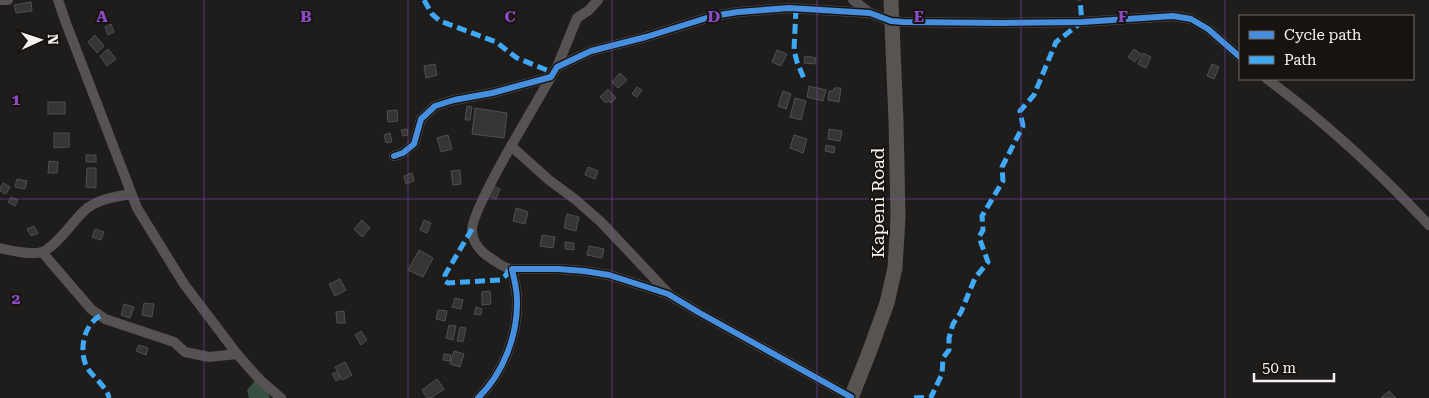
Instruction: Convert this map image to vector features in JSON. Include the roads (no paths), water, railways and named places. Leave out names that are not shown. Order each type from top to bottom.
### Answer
[{"type":"main road","name":"Kapeni Road","points":[[851,397],[887,303],[895,268],[898,217],[891,0]]},
{"type":"street","points":[[0,0],[8,0]]},
{"type":"street","points":[[58,0],[136,208],[184,284],[237,354],[260,380],[281,398]]},
{"type":"street","points":[[598,0],[589,10],[577,18],[557,67],[511,146],[485,196],[472,229],[475,242],[480,251],[506,268],[558,268],[609,275],[668,294],[851,397]]},
{"type":"street","points":[[853,0],[870,13]]},
{"type":"street","points":[[557,67],[591,51],[714,16],[790,4],[870,13],[891,21],[1082,22],[1173,16],[1190,19],[1208,29],[1239,56]]},
{"type":"street","points":[[394,156],[403,153],[414,144],[421,119],[435,106],[551,77]]},
{"type":"street","points":[[1269,80],[1290,95],[1348,146],[1429,225]]},
{"type":"street","points":[[511,146],[601,222],[668,294]]},
{"type":"street","points":[[0,248],[22,253],[42,252],[56,241],[85,211],[98,202],[131,194]]},
{"type":"street","points":[[42,252],[91,309],[105,319],[174,342],[185,352],[209,357],[237,354]]},
{"type":"street","points":[[478,398],[498,374],[510,343],[516,319],[517,300],[512,269]]}]
